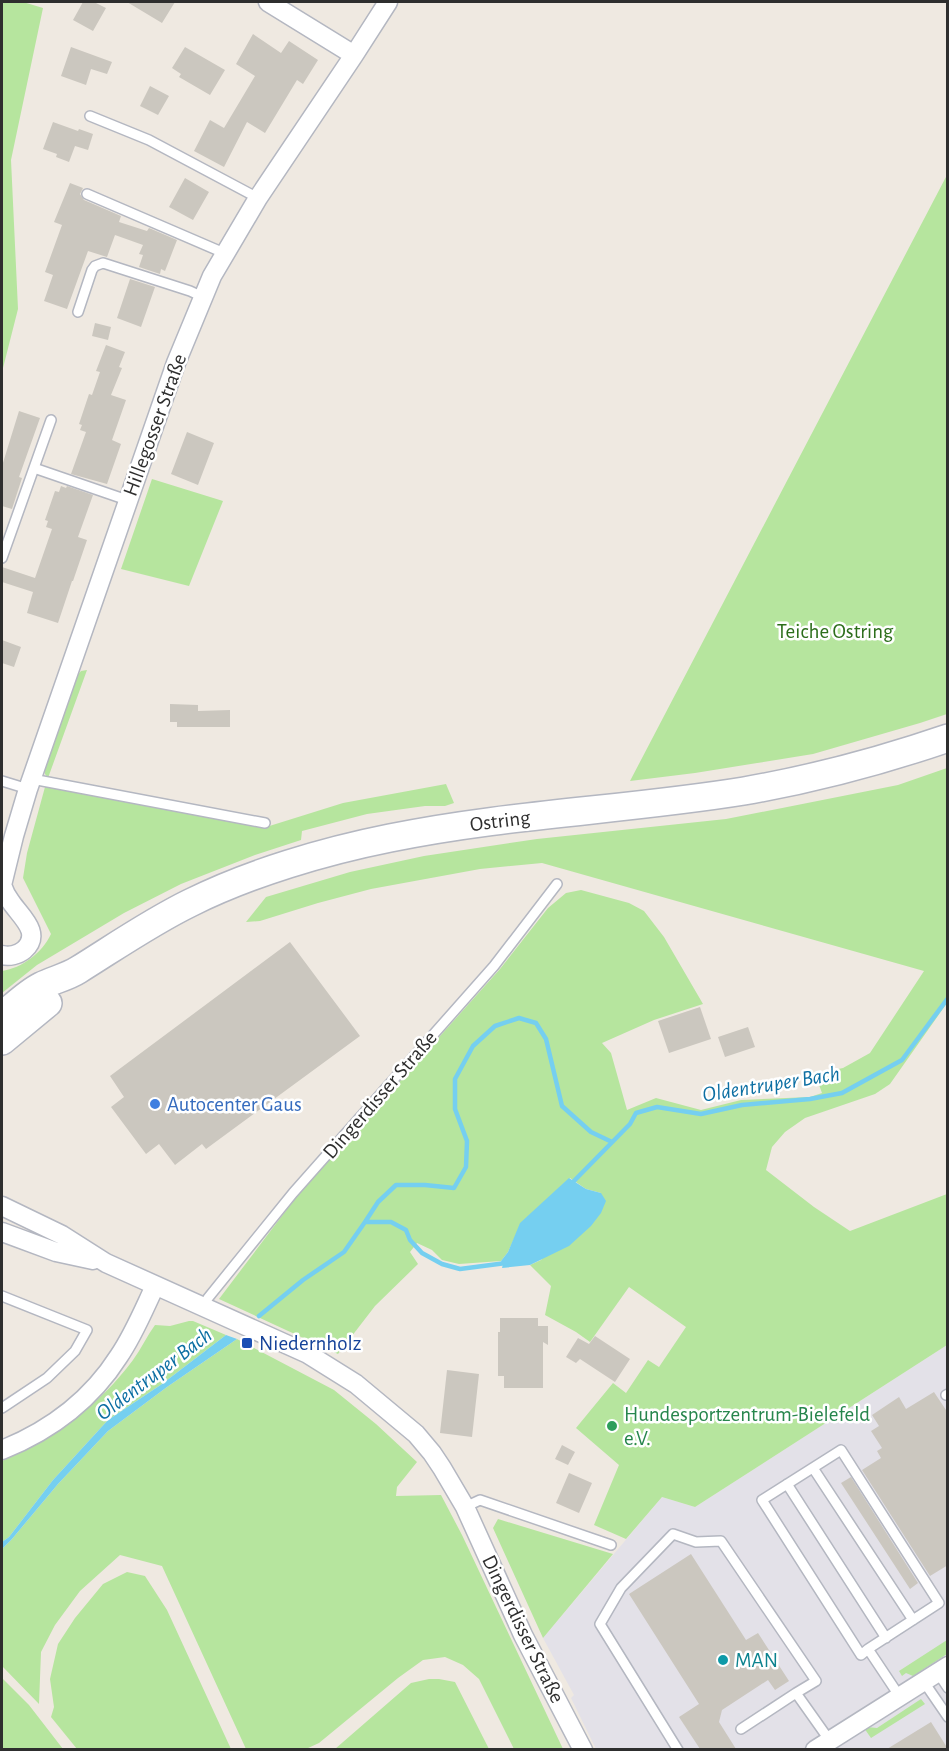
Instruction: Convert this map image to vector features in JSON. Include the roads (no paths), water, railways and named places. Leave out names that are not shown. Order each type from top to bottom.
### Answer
[{"type":"main road","name":"Ostring","points":[[2,1016],[40,987],[74,972],[191,902],[278,868],[389,838],[445,828],[741,791],[797,781],[864,765],[948,738]]},
{"type":"main road","name":"Ostring","points":[[2,1041],[50,1002],[74,972]]},
{"type":"street","points":[[268,2],[354,55]]},
{"type":"street","name":"Hillegosser Straße","points":[[2,955],[16,955],[24,950],[31,941],[31,929],[2,885],[14,836],[179,355],[224,254],[258,198],[388,2]]},
{"type":"street","name":"Dingerdisser Straße","points":[[2,1206],[62,1235],[106,1263],[308,1354],[375,1399],[416,1434],[454,1486],[523,1635],[583,1749]]},
{"type":"street","name":"Dingerdisser Straße","points":[[2,1232],[56,1252],[106,1263]]},
{"type":"street","points":[[2,1450],[22,1442],[50,1425],[92,1391],[126,1346],[155,1286]]},
{"type":"street","points":[[823,1745],[900,1697],[939,1677]]},
{"type":"lane","points":[[90,116],[149,140],[258,198]]},
{"type":"lane","points":[[87,194],[224,254]]},
{"type":"lane","points":[[78,312],[92,270],[103,263],[203,297]]},
{"type":"lane","points":[[2,558],[51,420]]},
{"type":"lane","points":[[34,468],[128,500]]},
{"type":"lane","points":[[2,781],[264,824]]},
{"type":"lane","name":"Dingerdisser Straße","points":[[203,1308],[208,1298],[293,1193],[494,966],[557,884]]},
{"type":"lane","points":[[2,1296],[87,1330],[75,1351],[47,1378],[2,1408]]},
{"type":"lane","points":[[841,1450],[939,1603],[861,1655],[762,1500],[813,1468],[841,1450]]},
{"type":"lane","points":[[813,1468],[913,1620]]},
{"type":"lane","points":[[787,1484],[886,1638]]},
{"type":"lane","points":[[465,1507],[480,1500],[611,1545]]},
{"type":"lane","points":[[678,1749],[600,1624],[621,1588],[673,1534],[696,1542],[721,1541],[816,1681],[741,1729]]},
{"type":"lane","points":[[868,1649],[900,1697]]},
{"type":"lane","points":[[939,1677],[948,1717]]},
{"type":"lane","points":[[796,1693],[823,1745]]},
{"type":"water","points":[[569,1178],[586,1189],[601,1193],[606,1201],[601,1213],[591,1226],[569,1246],[530,1265],[502,1268],[501,1261],[508,1252],[520,1223]]},
{"type":"water","points":[[226,1335],[237,1339],[108,1431],[2,1549],[2,1542],[9,1537],[53,1480],[108,1420],[162,1384]]},
{"type":"waterway","name":"Oldentruper Bach","points":[[571,1184],[630,1124],[636,1113],[657,1107],[701,1114],[742,1105],[810,1099],[842,1093],[902,1060],[948,998]]},
{"type":"waterway","name":"Oldentruper Bach","points":[[365,1222],[378,1202],[396,1185],[454,1188],[466,1167],[467,1141],[455,1109],[455,1079],[473,1046],[495,1026],[519,1018],[536,1023],[546,1039],[562,1106],[591,1132],[612,1142]]},
{"type":"waterway","name":"Oldentruper Bach","points":[[259,1316],[303,1280],[344,1252],[365,1222],[391,1222],[406,1230],[410,1240],[422,1253],[442,1264],[460,1269],[506,1263]]},
{"type":"place","name":"Autocenter Gaus","points":[[155,1104]]},
{"type":"place","name":"Niedernholz","points":[[247,1343]]},
{"type":"place","name":"Hundesportzentrum-Bielefeld e.V.","points":[[612,1426]]},
{"type":"place","name":"MAN","points":[[723,1660]]},
{"type":"park label","name":"Teiche Ostring","points":[[835,631]]}]
